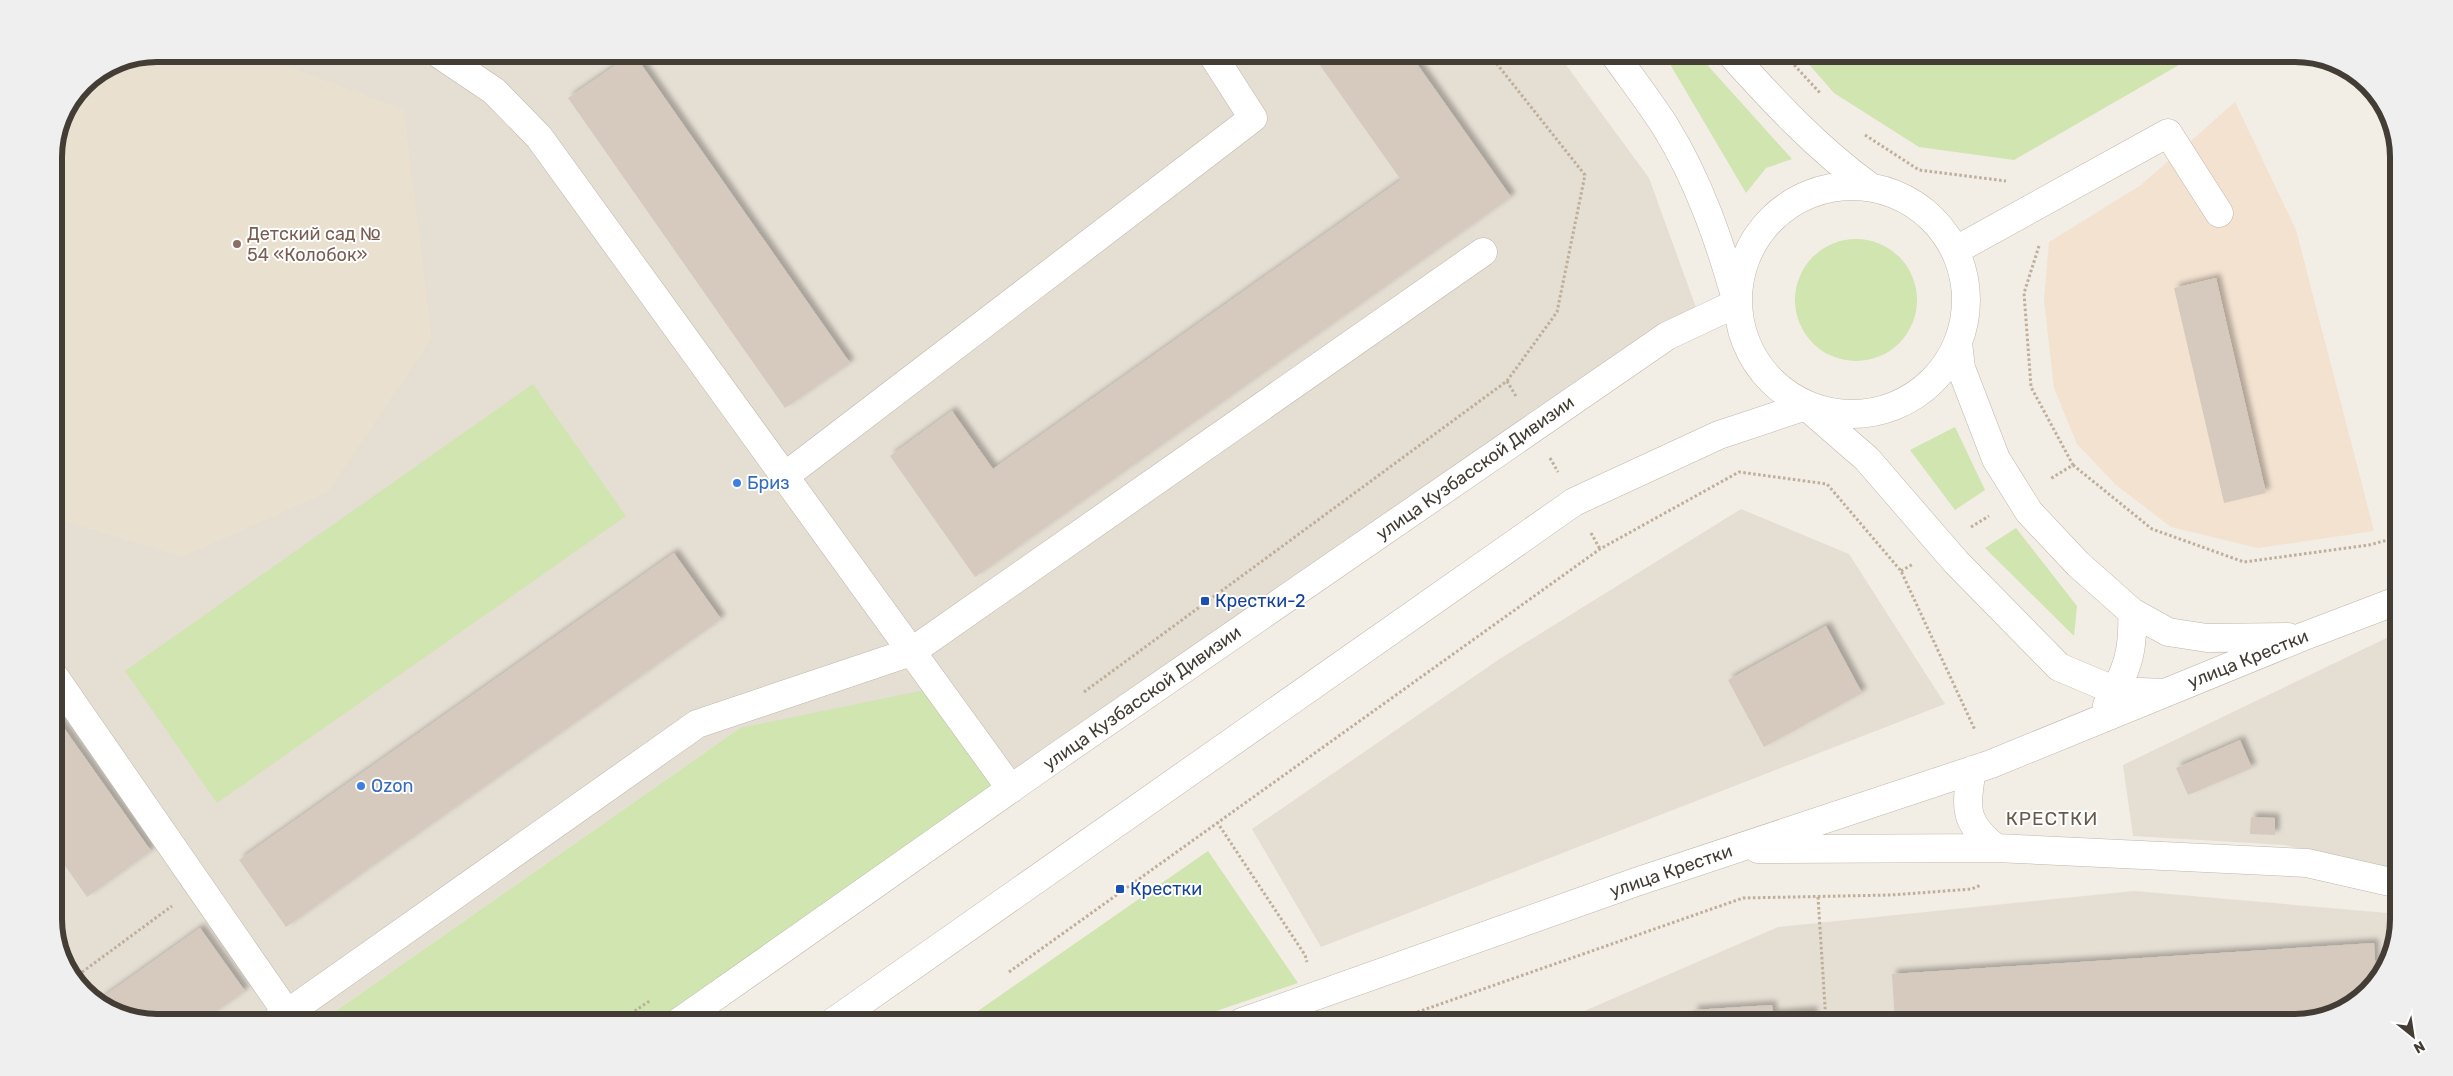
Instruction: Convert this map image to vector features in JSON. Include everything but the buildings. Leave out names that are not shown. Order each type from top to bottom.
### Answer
[{"type":"street","points":[[451,62],[494,91],[539,137],[1011,789]]},
{"type":"street","points":[[785,476],[1253,118],[1217,62]]},
{"type":"street","points":[[1620,62],[1665,127],[1696,186],[1720,244],[1737,304],[1744,339],[1768,378],[1806,406],[1866,459],[1956,562],[2059,667],[2116,691],[2165,693]]},
{"type":"street","points":[[844,1014],[1574,502],[1719,435],[1806,406],[1851,415],[1897,407],[1930,386],[1953,357],[1966,322],[1967,285],[1956,250],[1935,220],[1927,214],[1905,198],[1870,186],[1841,166],[1739,62]]},
{"type":"street","points":[[1956,250],[2168,133],[2219,213]]},
{"type":"street","points":[[1737,304],[1740,274],[1751,246],[1768,222],[1797,199],[1833,187],[1870,186]]},
{"type":"street","points":[[287,1014],[698,724],[911,652],[1483,252]]},
{"type":"street","name":"улица Кузбасской Дивизии","points":[[690,1014],[1011,789],[1667,336],[1737,304]]},
{"type":"street","points":[[1958,343],[1961,368],[1992,450],[2029,512],[2078,564],[2132,612],[2168,632],[2207,638],[2302,637]]},
{"type":"street","name":"улица Крестки","points":[[1265,1014],[1734,849],[1972,770],[2390,603]]},
{"type":"street","points":[[2099,720],[2116,691],[2131,655],[2132,612]]},
{"type":"street","points":[[63,689],[199,887],[278,1014]]},
{"type":"street","points":[[1972,770],[1968,793],[1968,815],[1983,838],[1996,848]]},
{"type":"street","points":[[1734,849],[1996,848],[2308,863],[2390,882]]},
{"type":"path","points":[[1078,696],[1507,381],[1557,312],[1585,174],[1495,62]]},
{"type":"path","points":[[1507,381],[1600,550]]},
{"type":"path","points":[[2073,465],[2152,529],[2244,562],[2369,545],[2390,539]]},
{"type":"path","points":[[1009,972],[1600,550],[1739,472],[1827,484],[1900,571],[1975,730]]},
{"type":"path","points":[[1217,822],[1305,955],[1319,995]]},
{"type":"path","points":[[1412,1014],[1743,898],[1891,896],[1972,889],[1988,881]]},
{"type":"path","points":[[81,973],[199,887]]},
{"type":"path","points":[[1818,897],[1825,1014]]},
{"type":"path","points":[[630,1014],[659,994]]},
{"type":"shaded area","points":[[158,62],[1564,62],[1649,178],[1698,313],[1003,800],[740,728],[331,1014],[158,1014],[139,1012],[121,1006],[110,1001],[95,990],[86,981],[72,960],[64,937],[63,925],[63,145],[72,116],[86,95],[110,75],[139,64]]},
{"type":"shaded area","name":"Детский сад № 54 «Колобок»","points":[[158,62],[275,62],[404,110],[432,337],[328,492],[182,557],[63,521],[63,145],[72,116],[82,100],[95,86],[110,75],[121,70],[139,64]]},
{"type":"shaded area","points":[[2235,102],[2296,230],[2374,531],[2258,548],[2171,527],[2116,485],[2077,444],[2054,388],[2044,300],[2049,242],[2141,185]]},
{"type":"shaded area","points":[[1741,509],[1849,554],[1945,704],[1321,947],[1252,829],[1498,660]]},
{"type":"shaded area","points":[[2390,636],[2390,872],[2285,845],[2133,836],[2123,765]]},
{"type":"shaded area","points":[[2134,891],[2390,913],[2389,937],[2383,955],[2378,966],[2367,981],[2358,990],[2337,1004],[2308,1013],[1577,1014],[1778,927]]},
{"type":"green space","points":[[1669,62],[1706,62],[1792,159],[1766,168],[1746,193]]},
{"type":"green space","points":[[1807,62],[2184,62],[2014,160],[1919,147],[1834,93]]},
{"type":"green space","points":[[1856,239],[1868,240],[1879,244],[1890,249],[1899,257],[1907,266],[1912,277],[1916,288],[1916,312],[1912,323],[1907,334],[1899,343],[1890,351],[1879,356],[1868,360],[1856,361],[1844,360],[1833,356],[1822,351],[1813,343],[1805,334],[1800,323],[1796,312],[1795,300],[1796,288],[1800,277],[1805,266],[1813,257],[1822,249],[1833,244],[1844,240]]},
{"type":"green space","points":[[533,384],[626,516],[217,803],[125,671]]},
{"type":"green space","points":[[1955,427],[1985,490],[1955,510],[1910,450]]},
{"type":"green space","points":[[2016,528],[2077,606],[2074,636],[1985,548]]},
{"type":"green space","points":[[925,690],[1003,800],[691,1014],[331,1014],[740,728]]},
{"type":"green space","points":[[1208,851],[1298,983],[1207,1014],[974,1014]]},
{"type":"place","name":"Детский сад № 54 «Колобок»","points":[[237,244]]},
{"type":"place","name":"Бриз","points":[[737,483]]},
{"type":"place","name":"Крестки-2","points":[[1205,601]]},
{"type":"place","name":"Ozon","points":[[361,786]]},
{"type":"place","name":"Крестки","points":[[1120,889]]},
{"type":"district","name":"КРЕСТКИ","points":[[2052,818]]}]
